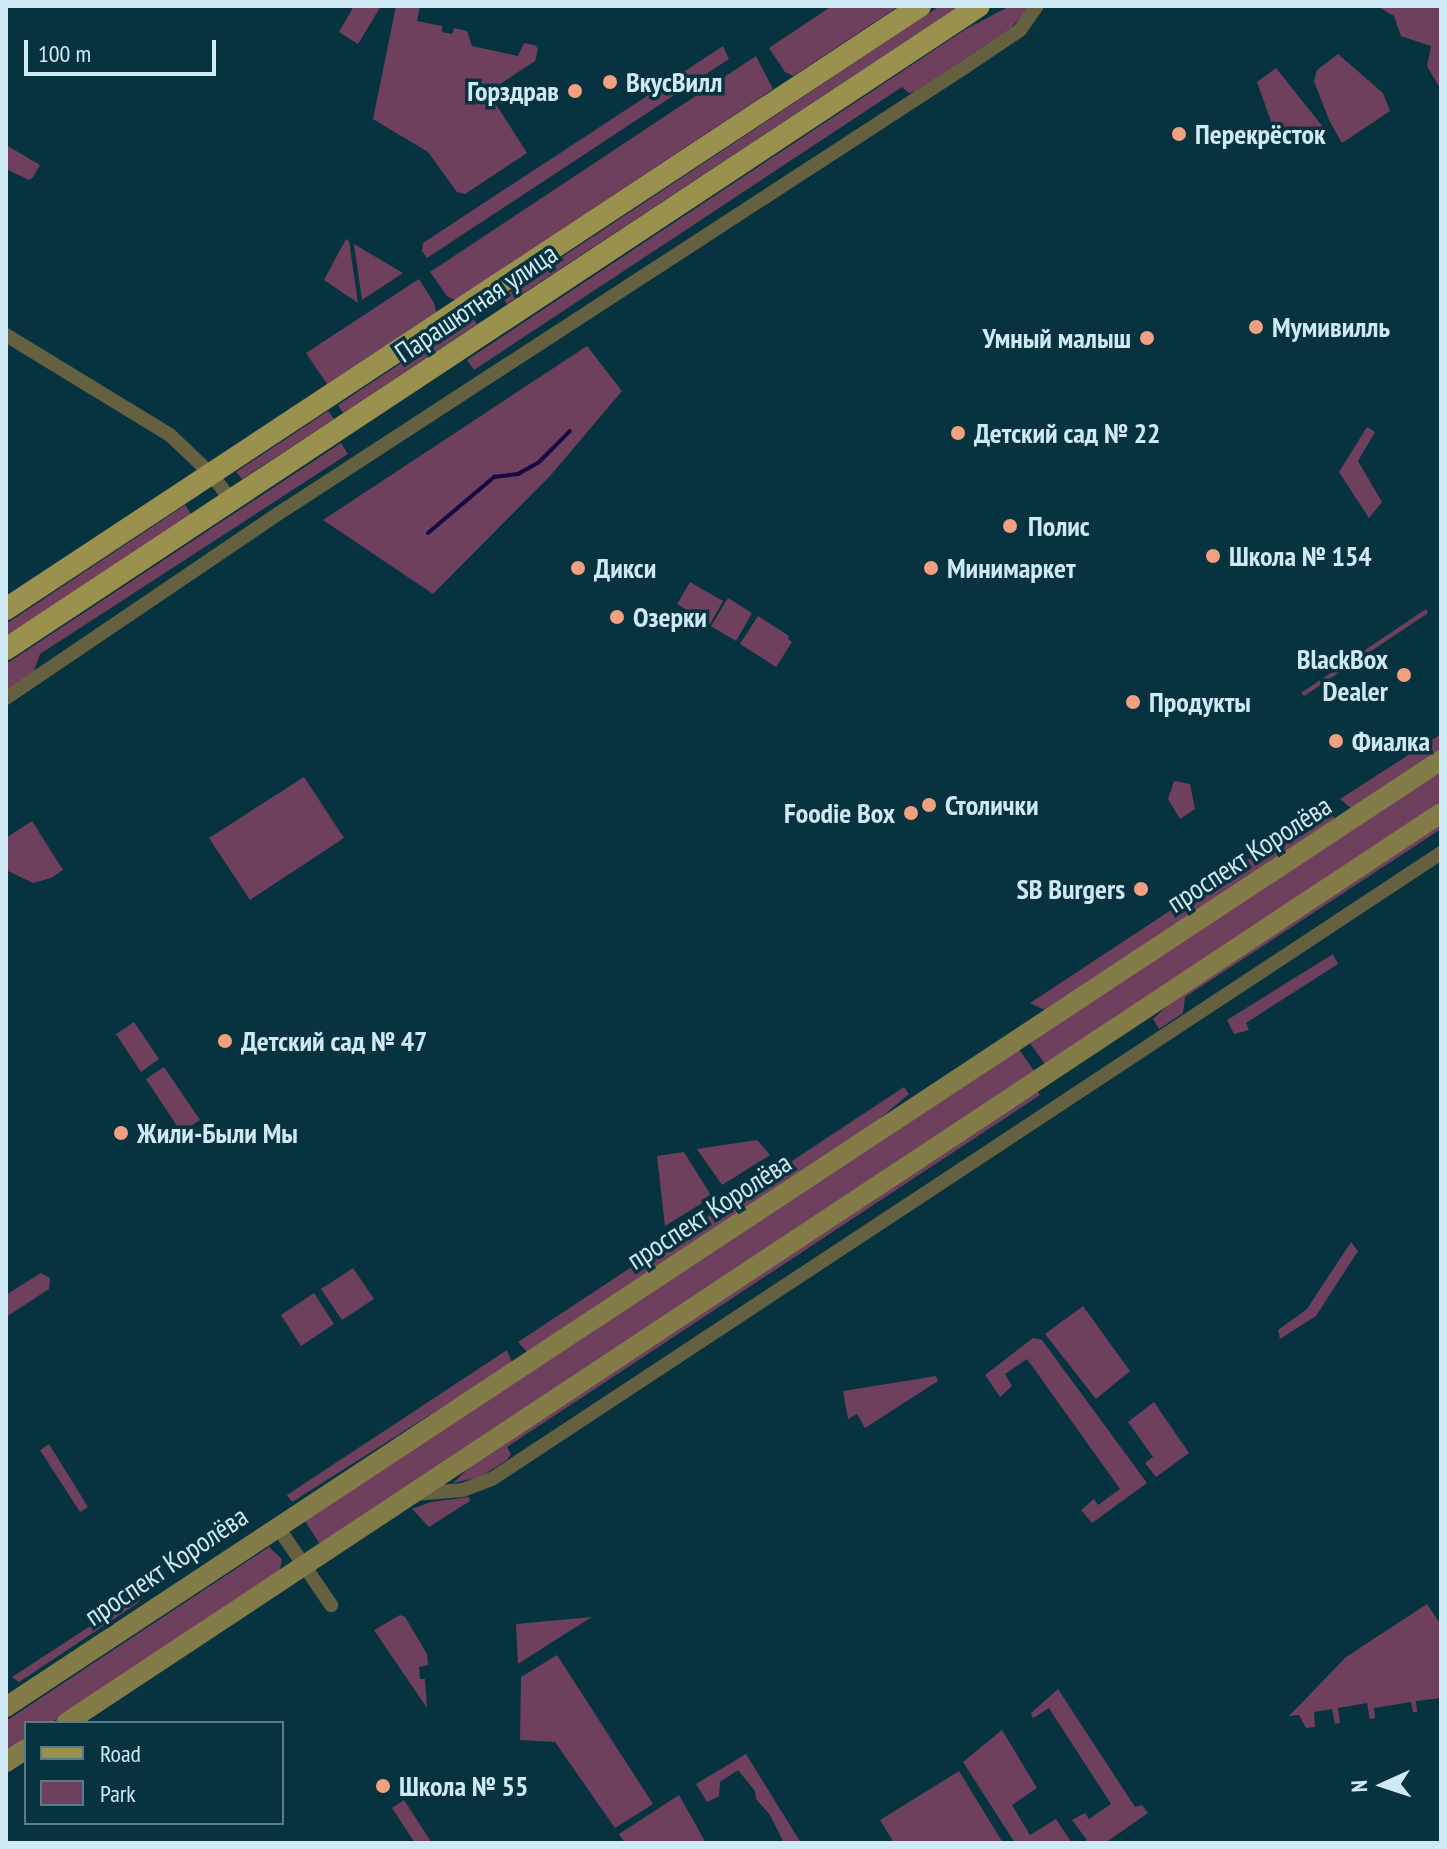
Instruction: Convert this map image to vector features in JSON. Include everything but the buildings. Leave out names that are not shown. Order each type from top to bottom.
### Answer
[{"type":"main road","name":"Парашютная улица","points":[[11,602],[212,475],[920,6]]},
{"type":"main road","name":"Парашютная улица","points":[[6,649],[979,6]]},
{"type":"main road","points":[[487,292],[483,299],[486,312],[490,317],[506,319]]},
{"type":"street","points":[[6,698],[287,508],[965,67],[1020,30],[1037,6]]},
{"type":"street","points":[[6,335],[170,435],[212,475],[231,500]]},
{"type":"street","name":"проспект Королёва","points":[[6,1707],[1441,760]]},
{"type":"street","points":[[69,1721],[1441,813]]},
{"type":"street","points":[[413,1494],[463,1490],[492,1479],[1441,853]]},
{"type":"street","points":[[277,1526],[331,1605]]},
{"type":"street","points":[[6,1762],[24,1750]]},
{"type":"green space","points":[[354,6],[381,6],[358,44],[339,32]]},
{"type":"green space","points":[[396,6],[420,6],[417,21],[442,26],[442,32],[452,34],[454,28],[467,31],[472,46],[518,56],[524,43],[535,45],[538,49],[535,61],[488,92],[527,153],[465,194],[457,192],[428,152],[373,119]]},
{"type":"green space","points":[[832,6],[899,6],[793,76],[785,72],[769,48]]},
{"type":"green space","points":[[940,6],[959,6],[507,304],[502,297]]},
{"type":"green space","points":[[1010,6],[1030,6],[1011,28],[916,91],[909,93],[902,87],[474,370],[467,360],[966,29]]},
{"type":"green space","points":[[1377,6],[1441,6],[1441,90],[1427,66],[1431,46],[1401,36],[1394,16]]},
{"type":"green space","points":[[723,46],[729,59],[427,258],[422,251],[423,243]]},
{"type":"green space","points":[[1338,54],[1383,93],[1390,111],[1342,143],[1314,81],[1317,70]]},
{"type":"green space","points":[[756,56],[773,89],[455,300],[447,296],[430,272]]},
{"type":"green space","points":[[1276,68],[1323,127],[1295,143],[1277,138],[1257,82]]},
{"type":"green space","points":[[6,145],[40,165],[29,180],[6,169]]},
{"type":"green space","points":[[346,239],[349,241],[358,303],[324,280]]},
{"type":"green space","points":[[354,244],[403,273],[362,300]]},
{"type":"green space","points":[[419,279],[436,312],[327,384],[306,353]]},
{"type":"green space","points":[[472,316],[477,324],[343,413],[338,405]]},
{"type":"green space","points":[[587,346],[622,391],[550,476],[433,594],[323,520]]},
{"type":"green space","points":[[328,411],[334,419],[242,479],[236,472]]},
{"type":"green space","points":[[1367,427],[1375,432],[1358,461],[1382,502],[1369,518],[1339,472]]},
{"type":"green space","points":[[341,443],[348,454],[40,654],[34,671],[6,691],[6,664]]},
{"type":"green space","points":[[185,505],[191,514],[6,636],[6,624]]},
{"type":"green space","points":[[690,582],[723,601],[710,624],[677,604]]},
{"type":"green space","points":[[728,598],[752,613],[736,641],[711,626]]},
{"type":"green space","points":[[1426,609],[1428,613],[1304,696],[1301,693]]},
{"type":"green space","points":[[758,616],[789,636],[792,642],[776,667],[740,644]]},
{"type":"green space","points":[[1441,734],[1441,750],[1352,809],[1340,799]]},
{"type":"green space","points":[[1441,770],[1441,801],[1045,1064],[1029,1042]]},
{"type":"green space","points":[[304,777],[344,838],[250,900],[209,838]]},
{"type":"green space","points":[[1174,781],[1190,784],[1195,809],[1180,819],[1168,799]]},
{"type":"green space","points":[[1329,806],[1335,820],[1045,1010],[1030,1003]]},
{"type":"green space","points":[[32,821],[63,870],[51,878],[33,883],[6,870],[6,838]]},
{"type":"green space","points":[[1441,823],[1441,829],[1185,997],[1183,1013],[1159,1029],[1153,1019],[1182,992]]},
{"type":"green space","points":[[1333,954],[1338,964],[1246,1023],[1249,1030],[1234,1034],[1227,1020]]},
{"type":"green space","points":[[134,1022],[159,1059],[141,1072],[116,1034]]},
{"type":"green space","points":[[1019,1049],[1034,1071],[320,1544],[305,1521]]},
{"type":"green space","points":[[164,1067],[200,1120],[181,1132],[146,1079]]},
{"type":"green space","points":[[904,1087],[909,1094],[877,1121],[528,1353],[518,1342]]},
{"type":"green space","points":[[1036,1089],[1040,1095],[507,1447],[511,1454],[507,1460],[480,1477],[453,1483],[489,1449]]},
{"type":"green space","points":[[757,1140],[770,1155],[722,1185],[697,1149]]},
{"type":"green space","points":[[684,1152],[712,1197],[665,1226],[657,1156]]},
{"type":"green space","points":[[1351,1242],[1358,1251],[1316,1316],[1280,1339],[1278,1330],[1307,1309]]},
{"type":"green space","points":[[353,1268],[374,1299],[342,1320],[321,1289]]},
{"type":"green space","points":[[41,1273],[50,1278],[49,1289],[6,1317],[6,1295]]},
{"type":"green space","points":[[314,1293],[334,1324],[301,1346],[281,1315]]},
{"type":"green space","points":[[1083,1306],[1130,1371],[1096,1399],[1045,1334]]},
{"type":"green space","points":[[1033,1338],[1042,1340],[1147,1483],[1092,1523],[1081,1510],[1094,1499],[1098,1505],[1120,1489],[1027,1359],[1005,1374],[1012,1386],[1000,1397],[985,1375]]},
{"type":"green space","points":[[507,1350],[512,1363],[292,1502],[287,1495]]},
{"type":"green space","points":[[936,1376],[938,1381],[865,1428],[857,1414],[848,1419],[843,1391]]},
{"type":"green space","points":[[1154,1402],[1189,1453],[1156,1477],[1145,1463],[1153,1457],[1128,1422]]},
{"type":"green space","points":[[49,1444],[88,1507],[80,1512],[40,1450]]},
{"type":"green space","points":[[469,1497],[470,1501],[429,1527],[412,1509],[431,1502]]},
{"type":"green space","points":[[269,1547],[282,1559],[280,1570],[234,1604],[54,1721],[24,1721],[24,1740],[6,1752],[6,1721]]},
{"type":"green space","points":[[147,1589],[138,1603],[19,1682],[12,1677]]},
{"type":"green space","points":[[1427,1604],[1441,1625],[1441,1698],[1416,1701],[1417,1712],[1413,1712],[1411,1702],[1374,1708],[1375,1718],[1370,1719],[1367,1703],[1338,1708],[1340,1723],[1335,1724],[1332,1709],[1314,1712],[1315,1727],[1306,1728],[1299,1715],[1289,1716],[1346,1657]]},
{"type":"green space","points":[[400,1615],[405,1617],[427,1654],[428,1665],[419,1667],[420,1679],[425,1679],[427,1708],[374,1630]]},
{"type":"green space","points":[[592,1617],[549,1644],[518,1664],[516,1624]]},
{"type":"green space","points":[[557,1655],[653,1804],[615,1828],[555,1742],[520,1740],[521,1677]]},
{"type":"green space","points":[[1058,1689],[1135,1807],[1142,1805],[1148,1813],[1105,1843],[1082,1843],[1087,1840],[1072,1820],[1085,1813],[1089,1819],[1111,1804],[1049,1708],[1033,1718],[1031,1713]]},
{"type":"green space","points":[[1002,1730],[1037,1788],[1012,1805],[1030,1835],[1056,1819],[1072,1843],[1015,1843],[963,1762]]},
{"type":"green space","points":[[746,1754],[801,1843],[784,1843],[770,1815],[756,1799],[755,1791],[738,1770],[720,1782],[719,1796],[707,1802],[696,1784]]},
{"type":"green space","points":[[959,1771],[1003,1843],[894,1843],[880,1820]]},
{"type":"green space","points":[[679,1795],[706,1843],[625,1843],[619,1834]]},
{"type":"green space","points":[[404,1800],[432,1843],[415,1843],[392,1808]]},
{"type":"waterway","points":[[428,533],[494,477],[518,474],[538,463],[570,431]]},
{"type":"place","name":"ВкусВилл","points":[[610,82]]},
{"type":"place","name":"Горздрав","points":[[575,91]]},
{"type":"place","name":"Перекрёсток","points":[[1179,134]]},
{"type":"place","name":"Мумивилль","points":[[1256,327]]},
{"type":"place","name":"Умный малыш","points":[[1147,338]]},
{"type":"place","name":"Детский сад № 22","points":[[958,433]]},
{"type":"place","name":"Полис","points":[[1010,526]]},
{"type":"place","name":"Школа № 154","points":[[1213,556]]},
{"type":"place","name":"Дикси","points":[[578,568]]},
{"type":"place","name":"Минимаркет","points":[[931,568]]},
{"type":"place","name":"Озерки","points":[[617,617]]},
{"type":"place","name":"BlackBox Dealer","points":[[1404,675]]},
{"type":"place","name":"Продукты","points":[[1133,702]]},
{"type":"place","name":"Фиалка","points":[[1336,741]]},
{"type":"place","name":"Столички","points":[[929,805]]},
{"type":"place","name":"Foodie Box","points":[[911,813]]},
{"type":"place","name":"SB Burgers","points":[[1141,889]]},
{"type":"place","name":"Детский сад № 47","points":[[225,1041]]},
{"type":"place","name":"Жили-Были Мы","points":[[121,1133]]},
{"type":"place","name":"Школа № 55","points":[[383,1786]]}]
